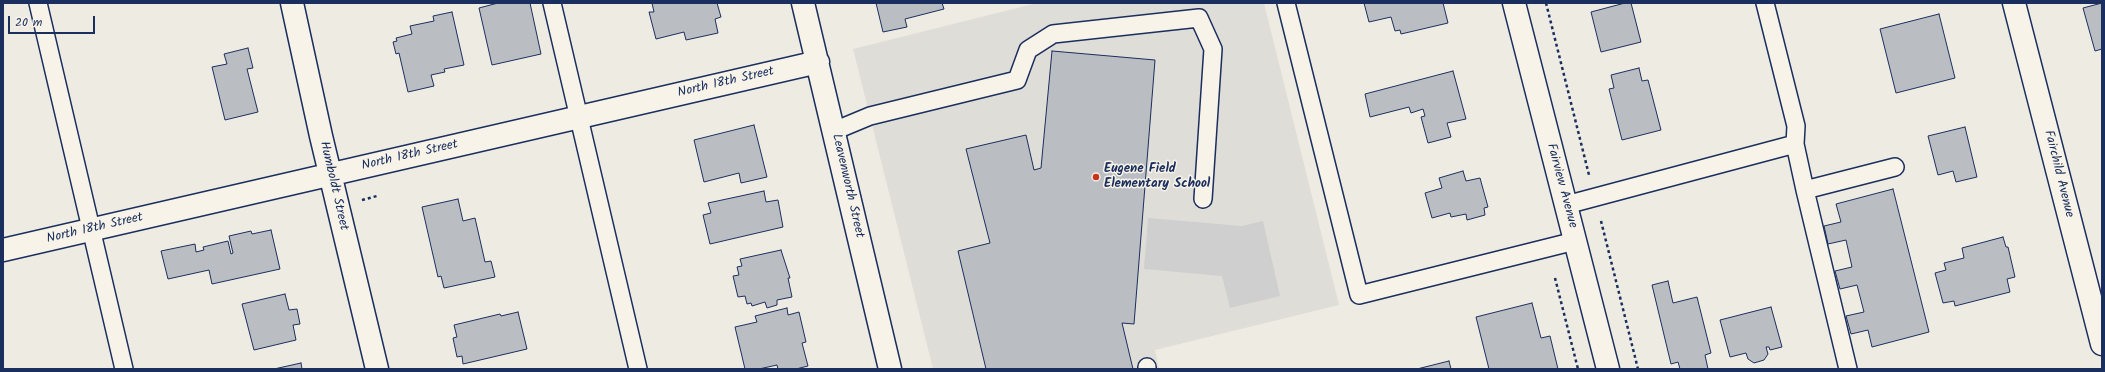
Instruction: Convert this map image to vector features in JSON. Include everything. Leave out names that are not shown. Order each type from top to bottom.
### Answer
[{"type":"street","name":"Humboldt Street","points":[[292,3],[330,174],[377,369]]},
{"type":"street","name":"Leavenworth Street","points":[[803,3],[890,369]]},
{"type":"street","name":"Fairview Avenue","points":[[1514,3],[1608,369]]},
{"type":"street","name":"Fairchild Avenue","points":[[2014,3],[2102,344]]},
{"type":"street","name":"North 18th Street","points":[[3,250],[818,62]]},
{"type":"lane","points":[[38,3],[124,369]]},
{"type":"lane","points":[[552,3],[638,369]]},
{"type":"lane","points":[[1286,3],[1359,295],[1575,241]]},
{"type":"lane","points":[[1765,3],[1796,126],[1795,144],[1848,369]]},
{"type":"lane","points":[[834,131],[870,116],[1017,80],[1028,50],[1053,34],[1199,18],[1213,50],[1203,199]]},
{"type":"lane","points":[[1566,206],[1795,144]]},
{"type":"lane","points":[[1805,190],[1895,166]]},
{"type":"shaded area","name":"Eugene Field Elementary School","points":[[1037,3],[1264,3],[1339,305],[1155,350],[1159,369],[933,369],[853,49]]},
{"type":"shaded area","points":[[1148,218],[1242,226],[1263,221],[1280,296],[1230,308],[1222,276],[1144,269]]},
{"type":"building","points":[[498,3],[530,3],[541,54],[492,65],[479,8]]},
{"type":"building","points":[[652,3],[717,3],[721,17],[715,19],[718,33],[686,40],[684,32],[656,39],[649,12],[654,12]]},
{"type":"building","points":[[876,3],[942,3],[944,9],[905,19],[907,27],[883,32]]},
{"type":"building","points":[[1364,3],[1443,3],[1448,23],[1401,34],[1400,30],[1395,31],[1391,17],[1369,22]]},
{"type":"building","points":[[1625,3],[1631,3],[1641,42],[1601,52],[1591,12]]},
{"type":"building","points":[[2102,3],[2102,49],[2095,51],[2083,8]]},
{"type":"building","points":[[452,12],[464,65],[444,69],[445,72],[431,75],[434,86],[408,92],[399,53],[396,54],[393,42],[397,41],[396,38],[412,34],[410,26],[434,21],[433,16]]},
{"type":"building","points":[[1939,14],[1955,78],[1896,93],[1880,29]]},
{"type":"building","points":[[248,48],[253,68],[247,69],[258,112],[225,120],[212,67],[227,64],[224,54]]},
{"type":"building","points":[[1052,51],[1155,60],[1134,324],[1122,323],[1133,369],[986,369],[958,251],[990,243],[966,149],[1026,135],[1034,170],[1041,168]]},
{"type":"building","points":[[1639,68],[1642,81],[1648,80],[1661,130],[1622,140],[1609,89],[1614,88],[1611,75]]},
{"type":"building","points":[[1453,71],[1466,119],[1447,123],[1451,137],[1428,143],[1421,117],[1425,116],[1423,109],[1411,113],[1409,107],[1370,117],[1365,94]]},
{"type":"building","points":[[754,125],[767,177],[741,183],[739,173],[704,182],[694,140]]},
{"type":"building","points":[[1965,127],[1977,177],[1956,182],[1953,171],[1938,175],[1928,136]]},
{"type":"building","points":[[1463,171],[1466,181],[1480,178],[1488,207],[1484,208],[1485,215],[1467,220],[1466,214],[1451,217],[1450,213],[1432,218],[1425,193],[1442,188],[1439,178]]},
{"type":"building","points":[[1893,189],[1929,332],[1872,347],[1868,330],[1851,334],[1846,316],[1864,312],[1857,285],[1840,289],[1835,271],[1852,267],[1846,240],[1828,244],[1824,226],[1841,222],[1836,204]]},
{"type":"building","points":[[764,191],[766,202],[778,200],[783,227],[710,244],[703,215],[711,213],[708,203]]},
{"type":"building","points":[[458,199],[463,221],[475,218],[485,262],[491,261],[495,277],[444,288],[441,276],[438,277],[422,207]]},
{"type":"building","points":[[271,230],[280,269],[212,284],[209,270],[168,279],[161,251],[195,244],[196,252],[204,250],[203,247],[228,241],[231,254],[233,253],[229,236],[251,231],[252,234]]},
{"type":"building","points":[[2003,237],[2006,247],[2008,247],[2015,277],[2007,279],[2010,292],[1955,306],[1954,301],[1943,303],[1935,273],[1946,270],[1944,263],[1964,258],[1962,248]]},
{"type":"building","points":[[781,250],[790,278],[788,278],[792,297],[777,300],[777,305],[767,308],[765,302],[752,306],[751,303],[747,304],[745,296],[738,297],[733,276],[739,275],[737,267],[742,266],[740,259]]},
{"type":"building","points":[[1668,281],[1673,303],[1697,297],[1711,353],[1705,355],[1708,369],[1680,369],[1678,362],[1671,364],[1652,285]]},
{"type":"building","points":[[285,294],[289,310],[297,309],[300,324],[293,325],[296,340],[254,350],[242,304]]},
{"type":"building","points":[[1532,303],[1541,338],[1550,336],[1558,369],[1489,369],[1476,317]]},
{"type":"building","points":[[1771,307],[1782,347],[1770,350],[1769,347],[1766,347],[1768,354],[1764,360],[1754,363],[1748,359],[1746,353],[1730,357],[1720,320]]},
{"type":"building","points":[[787,308],[788,315],[799,312],[806,342],[802,343],[808,366],[796,369],[778,369],[777,365],[759,369],[745,369],[735,327],[757,322],[755,316]]},
{"type":"building","points":[[518,312],[527,349],[463,364],[462,356],[457,357],[453,338],[457,337],[454,325],[500,314],[501,316]]},
{"type":"building","points":[[1449,361],[1451,369],[1417,369]]},
{"type":"building","points":[[301,363],[302,369],[274,369]]},
{"type":"place","name":"Eugene Field Elementary School","points":[[1096,177]]}]
